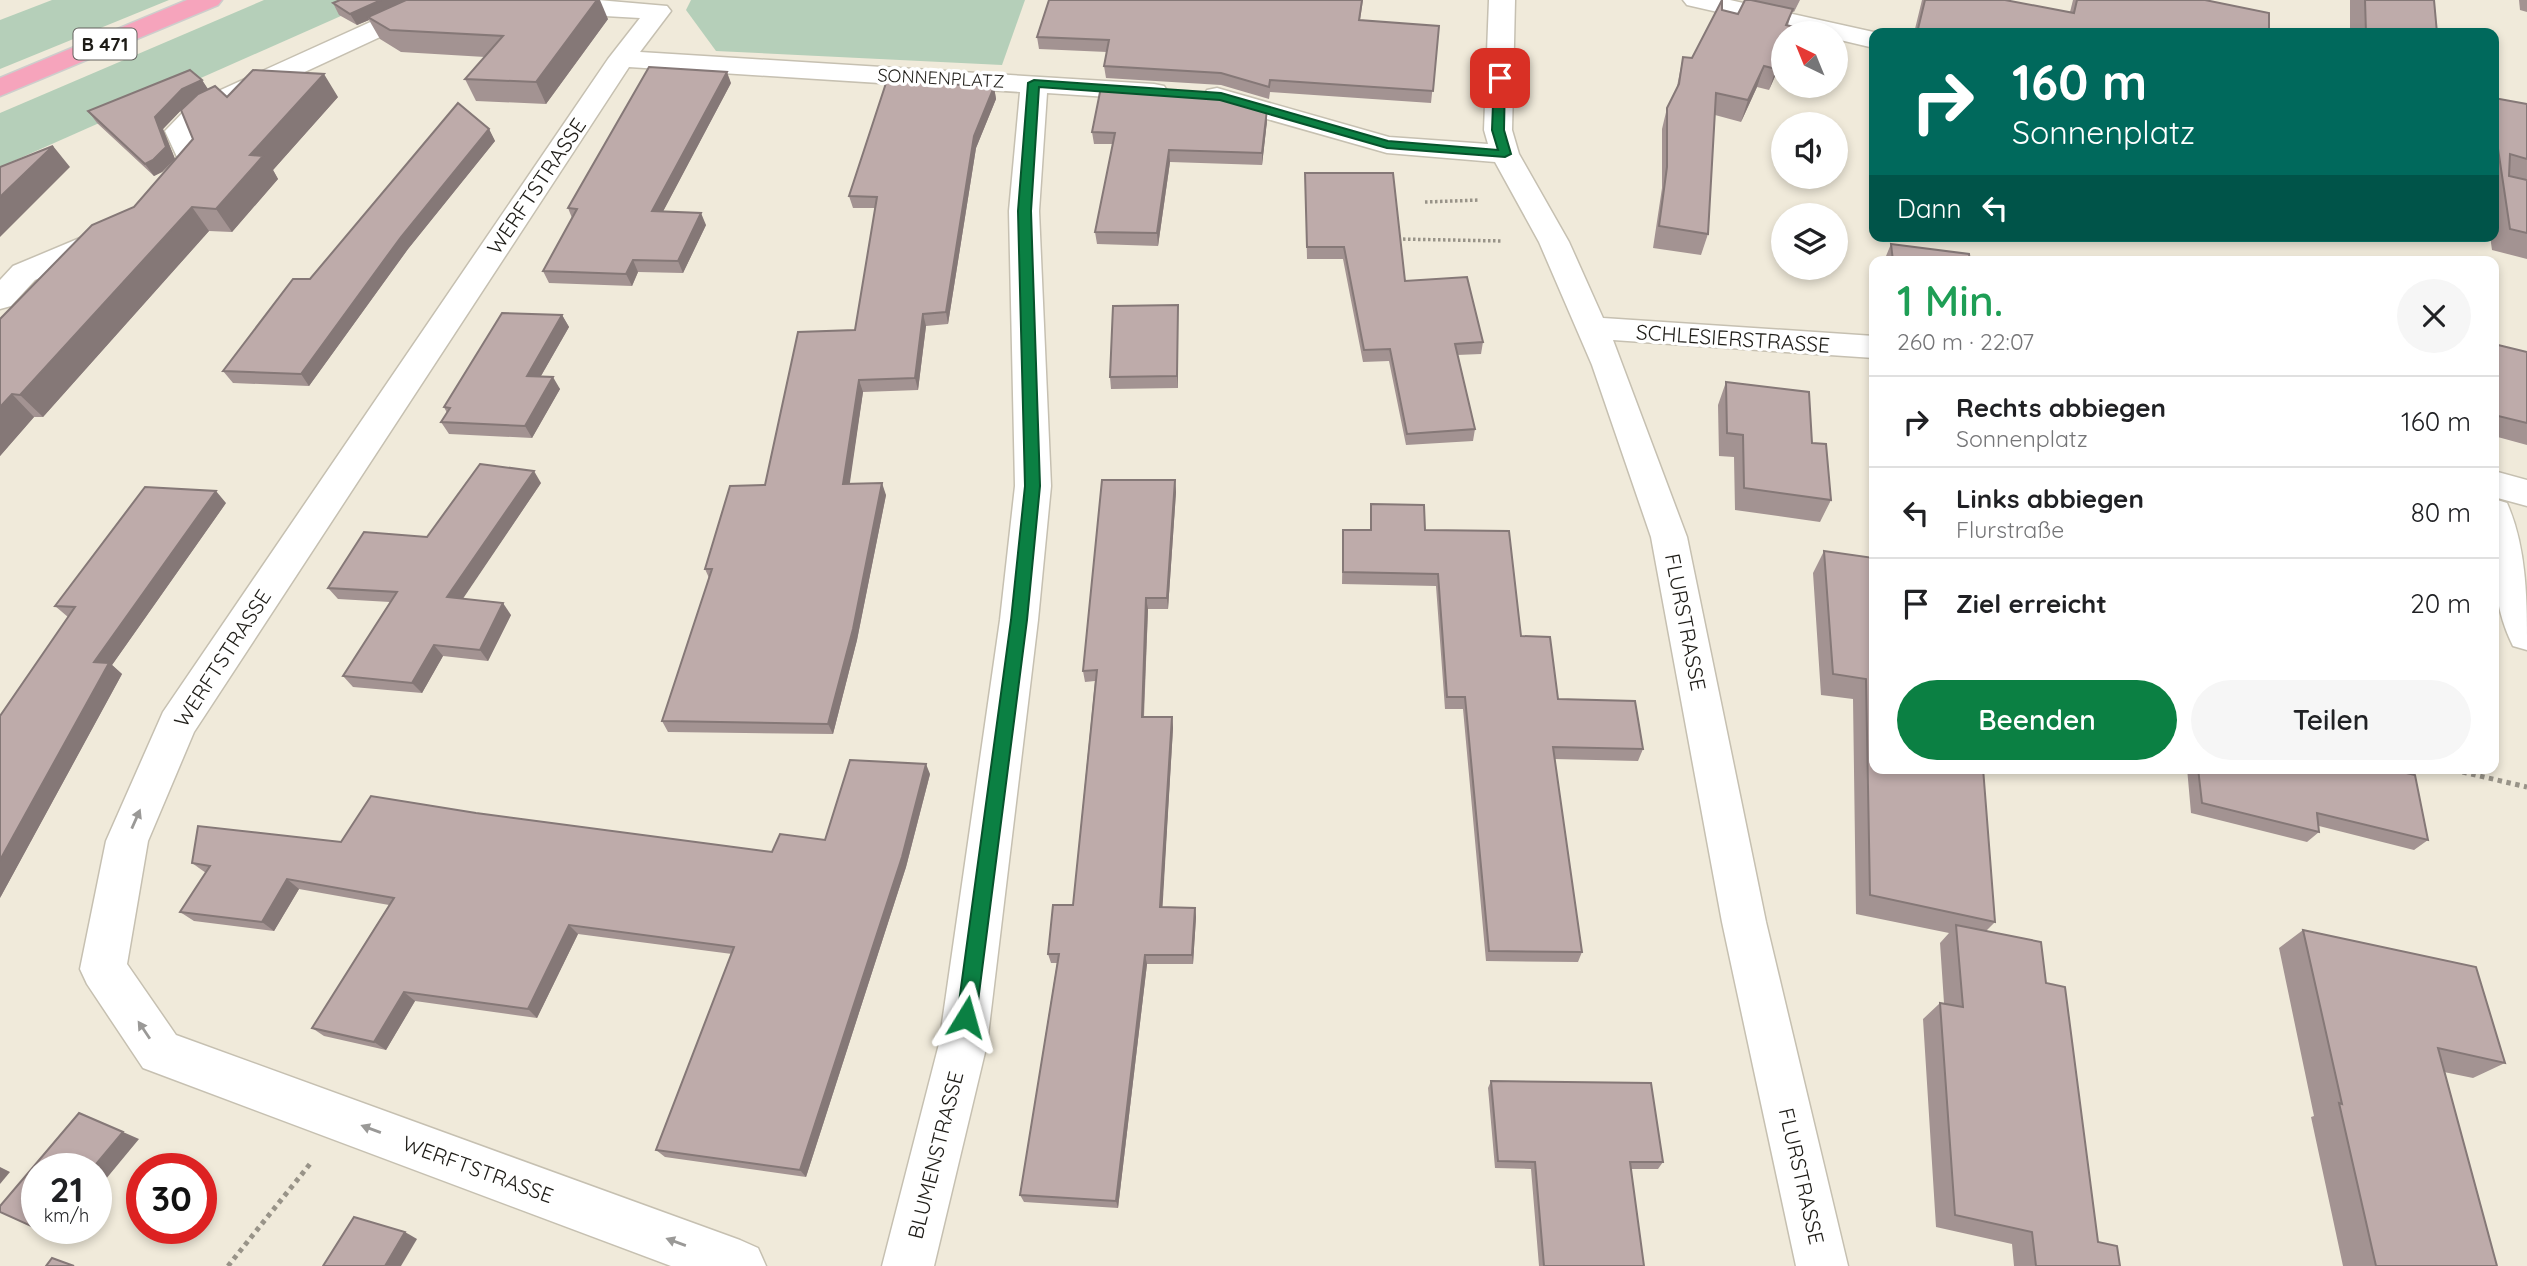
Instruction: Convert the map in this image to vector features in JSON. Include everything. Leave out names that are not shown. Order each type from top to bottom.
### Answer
[{"type":"highway","name":"B 471","points":[[0,88],[209,0]]},
{"type":"street","points":[[0,299],[12,273],[143,216],[193,160],[179,131],[202,109],[440,0]]},
{"type":"street","name":"FLURSTRASSE","points":[[1502,0],[1498,130],[1505,154],[1554,242],[1592,328],[1625,408],[1669,537],[1744,922],[1822,1266]]},
{"type":"street","points":[[1696,0],[1869,39]]},
{"type":"street","name":"WERFTSTRASSE","points":[[526,4],[658,11],[621,59],[177,724],[127,841],[103,969],[160,1052],[740,1266]]},
{"type":"street","name":"SONNENPLATZ","points":[[621,59],[1221,96],[1387,145],[1505,154]]},
{"type":"street","name":"BLUMENSTRASSE","points":[[908,1266],[963,1044],[1019,620],[1033,486],[1024,211],[1034,83]]},
{"type":"street","name":"SCHLESIERSTRASSE","points":[[1592,328],[1869,347]]},
{"type":"street","points":[[2499,485],[2527,493]]},
{"type":"street","points":[[2499,531],[2527,635]]},
{"type":"path","points":[[1398,239],[1554,242]]},
{"type":"path","points":[[2471,774],[2527,787]]},
{"type":"path","points":[[228,1266],[345,1120]]},
{"type":"green space","points":[[52,0],[169,0],[0,69],[0,20]]},
{"type":"green space","points":[[264,0],[377,0],[0,167],[0,113]]},
{"type":"green space","points":[[691,0],[1025,0],[1002,65],[716,51],[686,10]]},
{"type":"building","points":[[340,0],[381,0],[350,14],[333,3]]},
{"type":"building","points":[[406,0],[597,0],[536,82],[465,79],[503,36],[390,30],[368,17]]},
{"type":"building","points":[[1049,0],[1362,0],[1359,20],[1439,26],[1433,91],[1270,80],[1269,87],[1221,73],[1104,66],[1109,40],[1037,37]]},
{"type":"building","points":[[1722,0],[1722,10],[1738,14],[1745,0],[1793,9],[1788,21],[1771,21],[1771,68],[1764,66],[1748,100],[1716,93],[1708,234],[1659,226],[1667,167],[1667,108],[1679,84],[1683,57],[1692,58]]},
{"type":"building","points":[[1925,0],[2005,0],[2074,13],[2077,0],[2205,0],[2269,13],[2269,28],[1918,28]]},
{"type":"building","points":[[2365,0],[2434,0],[2437,28],[2366,28]]},
{"type":"building","points":[[649,67],[727,72],[652,211],[701,213],[678,261],[633,260],[626,274],[543,271],[577,209],[568,208]]},
{"type":"building","points":[[190,70],[202,80],[182,89],[155,117],[166,147],[145,164],[88,111]]},
{"type":"building","points":[[253,70],[324,74],[250,155],[263,156],[216,209],[192,207],[20,395],[12,394],[0,407],[0,319],[92,225],[134,207],[193,139],[181,110],[198,94],[215,86],[227,97]]},
{"type":"building","points":[[887,80],[994,87],[974,136],[946,312],[923,314],[915,378],[859,380],[843,484],[882,483],[853,629],[828,724],[662,721],[712,569],[705,569],[730,486],[765,485],[798,332],[855,330],[877,197],[849,196]]},
{"type":"building","points":[[1101,87],[1218,95],[1267,109],[1262,153],[1169,150],[1157,233],[1095,232],[1115,133],[1092,132]]},
{"type":"building","points":[[2499,99],[2527,104],[2527,159],[2510,154],[2509,176],[2527,180],[2527,233],[2510,229],[2499,155]]},
{"type":"building","points":[[458,103],[489,129],[401,237],[301,374],[223,371],[293,279],[310,279]]},
{"type":"building","points":[[53,146],[0,197],[0,167]]},
{"type":"building","points":[[1305,173],[1393,173],[1405,281],[1467,277],[1483,342],[1455,344],[1475,429],[1407,434],[1390,349],[1364,350],[1344,247],[1307,247]]},
{"type":"building","points":[[1891,244],[1969,256],[1892,256]]},
{"type":"building","points":[[1178,305],[1177,376],[1110,377],[1113,306]]},
{"type":"building","points":[[502,313],[562,315],[527,376],[553,377],[525,426],[441,422],[450,408],[444,407]]},
{"type":"building","points":[[2499,345],[2527,352],[2527,423],[2499,416]]},
{"type":"building","points":[[1726,382],[1809,392],[1812,443],[1826,444],[1831,500],[1744,488],[1743,435],[1727,433]]},
{"type":"building","points":[[480,464],[534,471],[447,597],[503,603],[480,650],[434,645],[412,683],[343,676],[397,592],[328,588],[364,532],[427,537]]},
{"type":"building","points":[[1102,480],[1175,480],[1167,598],[1146,598],[1142,717],[1172,717],[1160,907],[1195,908],[1192,955],[1145,955],[1116,1201],[1020,1195],[1059,954],[1048,954],[1053,905],[1073,905],[1097,670],[1083,671]]},
{"type":"building","points":[[145,487],[216,491],[94,662],[109,663],[0,860],[0,716],[75,607],[55,606]]},
{"type":"building","points":[[1371,504],[1424,505],[1425,530],[1509,531],[1521,636],[1550,637],[1558,699],[1635,701],[1643,749],[1553,747],[1582,952],[1489,951],[1465,697],[1447,697],[1438,574],[1343,572],[1343,530],[1371,530]]},
{"type":"building","points":[[1824,551],[1869,557],[1869,774],[1983,774],[1995,922],[1870,895],[1866,679],[1833,674]]},
{"type":"building","points":[[850,760],[926,764],[902,857],[800,1170],[656,1150],[734,947],[569,925],[528,1009],[404,992],[374,1042],[312,1028],[394,898],[287,879],[262,922],[180,912],[210,866],[192,863],[198,826],[341,842],[371,796],[476,813],[772,852],[780,834],[825,840]]},
{"type":"building","points":[[2199,774],[2411,774],[2415,775],[2428,840],[2317,813],[2319,832],[2202,803]]},
{"type":"building","points":[[1956,925],[2041,942],[2046,983],[2065,987],[2098,1242],[2117,1246],[2120,1266],[2036,1266],[2032,1232],[1955,1215],[1940,1003],[1963,1007]]},
{"type":"building","points":[[2303,930],[2476,967],[2505,1063],[2438,1048],[2497,1266],[2376,1266]]},
{"type":"building","points":[[1491,1081],[1651,1083],[1663,1162],[1630,1162],[1644,1266],[1544,1266],[1535,1162],[1498,1161]]},
{"type":"building","points":[[79,1113],[123,1132],[105,1153],[45,1153]]},
{"type":"building","points":[[21,1181],[21,1222],[0,1212],[0,1206]]},
{"type":"building","points":[[354,1217],[405,1232],[385,1266],[323,1266]]},
{"type":"building","points":[[52,1258],[74,1266],[46,1266]]},
{"type":"route","points":[[966,1017],[1019,620],[1033,486],[1024,211],[1034,83],[1221,96],[1387,145],[1505,154],[1498,130],[1500,78]]}]
